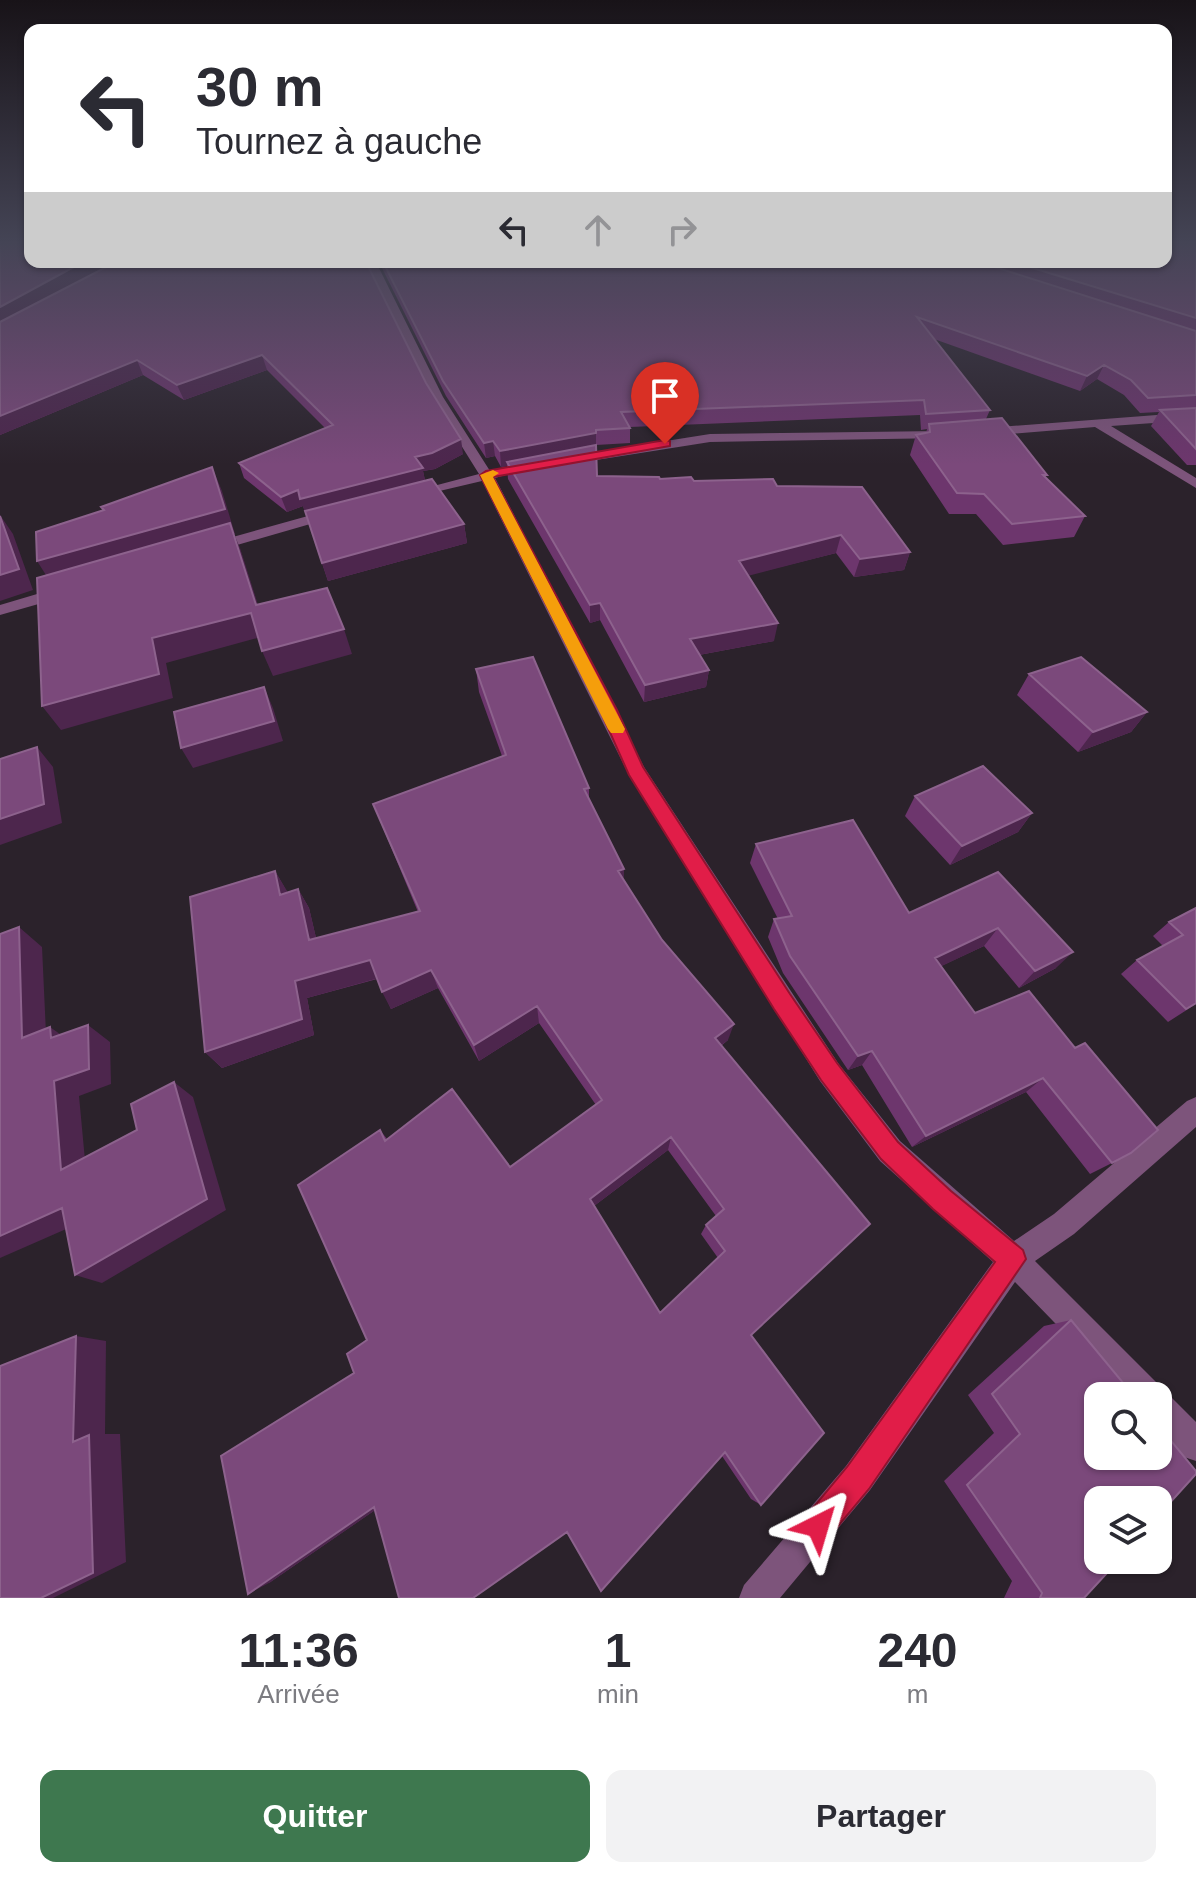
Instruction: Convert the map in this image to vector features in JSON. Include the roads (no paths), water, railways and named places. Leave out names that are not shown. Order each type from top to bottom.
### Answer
[{"type":"street","points":[[397,316],[437,397],[486,475],[636,770],[829,1072],[890,1151],[942,1200],[1013,1259],[1134,1382]]},
{"type":"street","points":[[398,497],[554,462],[710,438],[868,438],[961,434],[1196,416]]},
{"type":"street","points":[[1098,424],[1196,484]]},
{"type":"street","points":[[192,553],[354,508]]},
{"type":"street","points":[[0,610],[74,588]]},
{"type":"street","points":[[757,1598],[858,1478],[1013,1259],[1064,1224],[1196,1110]]},
{"type":"street","points":[[1172,1420],[1196,1445]]}]
